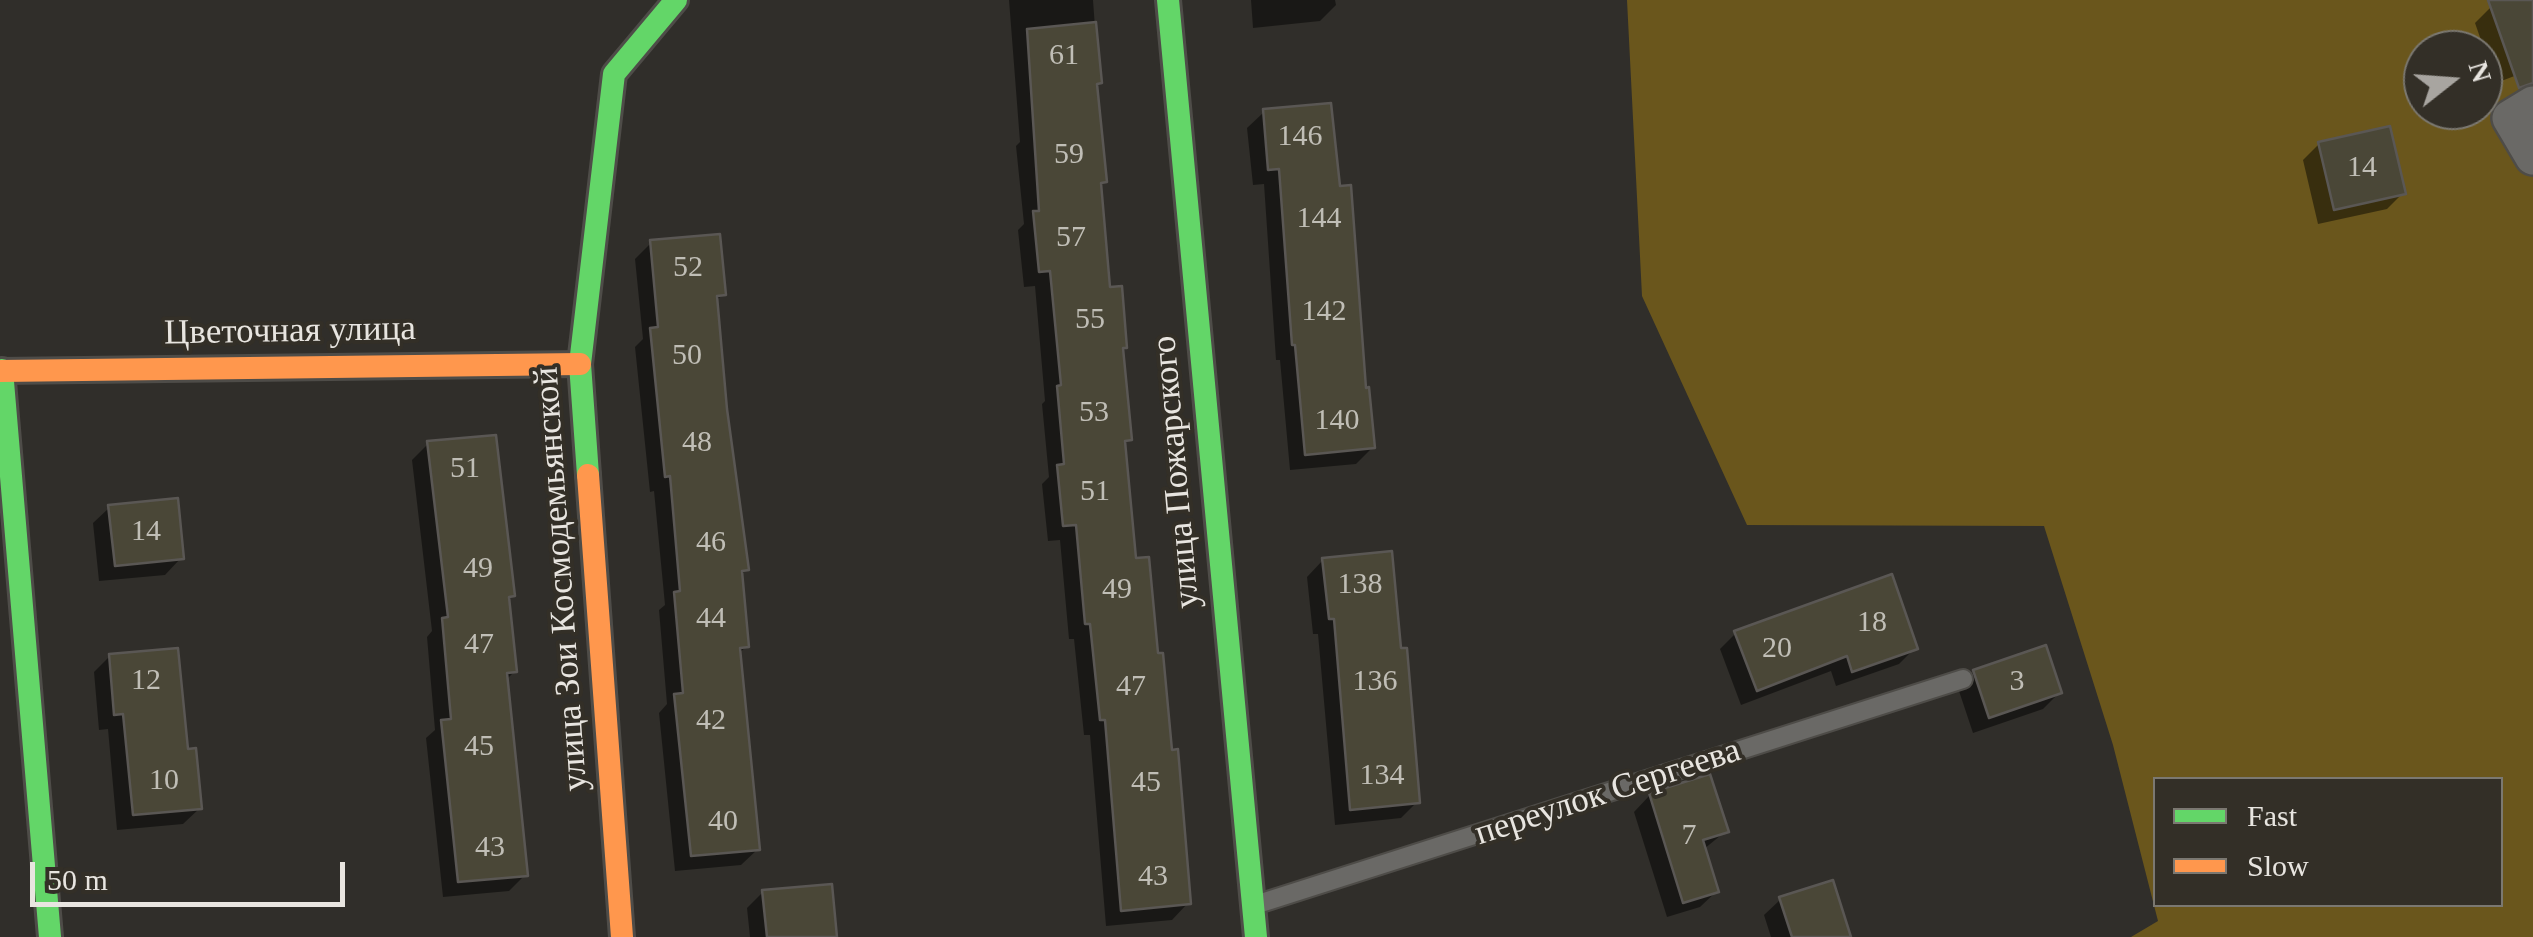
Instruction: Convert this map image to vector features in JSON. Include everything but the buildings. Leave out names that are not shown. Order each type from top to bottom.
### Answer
[{"type":"street","name":"улица Зои Космодемьянской","points":[[622,937],[580,364],[614,74],[676,0]]},
{"type":"street","name":"улица Пожарского","points":[[1168,0],[1256,937]]},
{"type":"street","points":[[2533,104],[2510,118],[2533,158]]},
{"type":"street","name":"Цветочная улица","points":[[50,937],[1,370],[580,364]]},
{"type":"lane","name":"переулок Сергеева","points":[[1253,906],[1963,679]]},
{"type":"shaded area","points":[[1627,0],[2533,0],[2533,937],[2131,937],[2158,921],[2154,907],[2503,907],[2503,777],[2153,777],[2153,901],[2113,745],[2044,526],[1747,525],[1642,296]]},
{"type":"traffic: fast","points":[[588,475],[580,364],[614,74],[676,0]]},
{"type":"traffic: fast","points":[[1168,0],[1256,937]]},
{"type":"traffic: fast","points":[[2,370],[50,937]]},
{"type":"traffic: slow","points":[[0,371],[580,364]]},
{"type":"traffic: slow","points":[[588,475],[622,937]]}]
